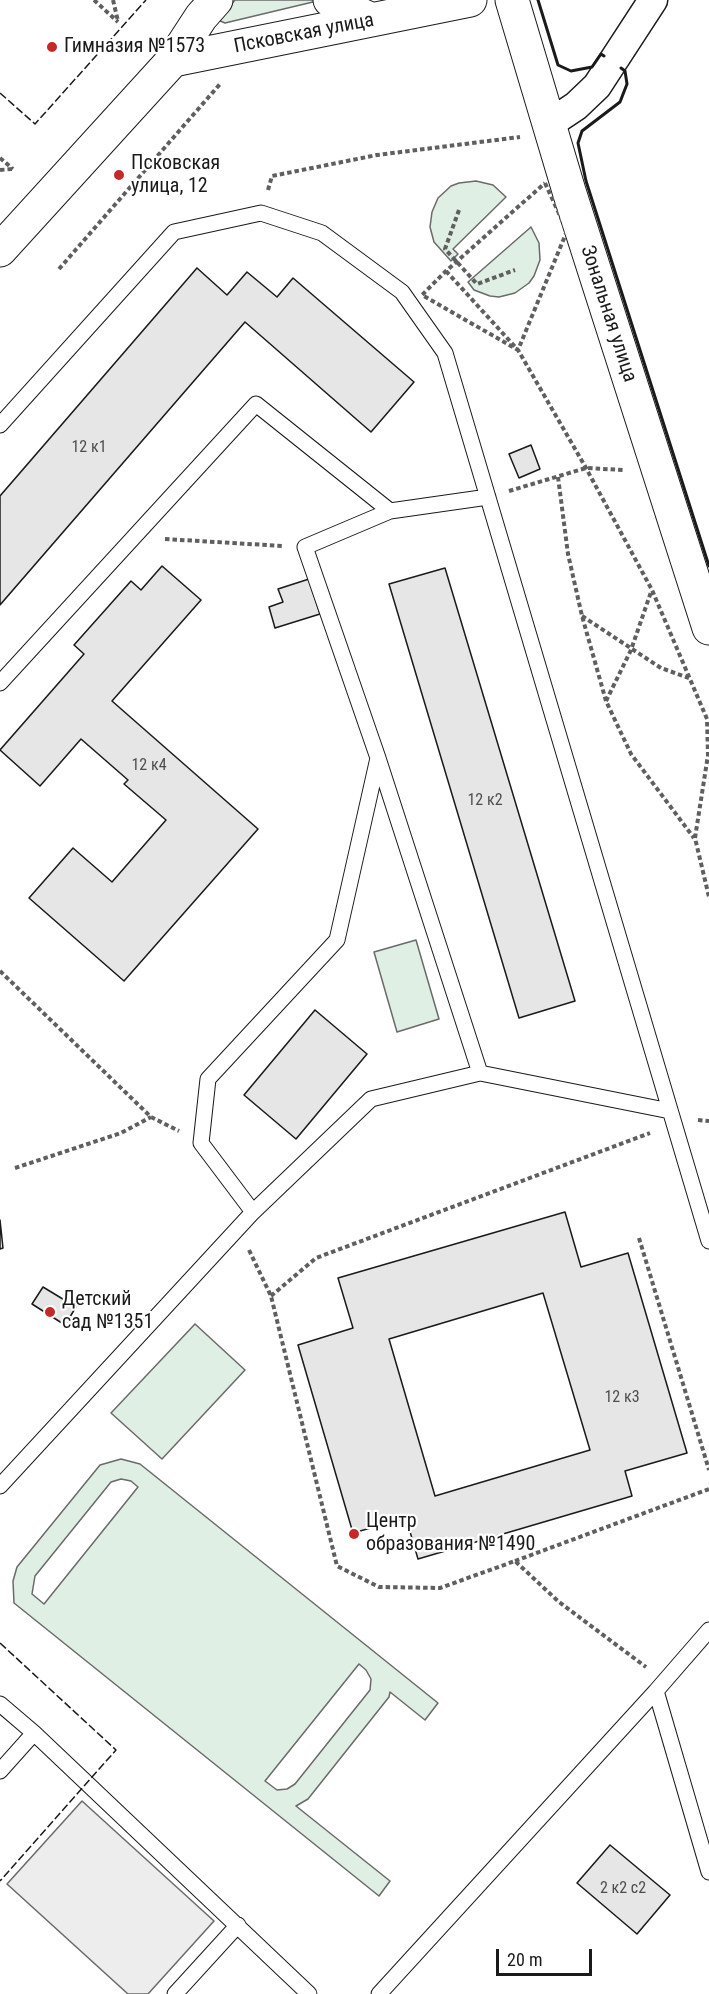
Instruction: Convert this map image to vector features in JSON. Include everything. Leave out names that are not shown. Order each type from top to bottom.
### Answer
[{"type":"street","points":[[0,250],[173,60],[201,17],[216,0]]},
{"type":"street","points":[[330,0],[372,20]]},
{"type":"street","name":"Псковская улица","points":[[173,60],[470,0]]},
{"type":"street","name":"Зональная улица","points":[[512,0],[538,130],[569,191],[709,628]]},
{"type":"street","points":[[538,130],[576,106],[597,86],[652,0]]},
{"type":"lane","points":[[0,425],[174,232],[261,213],[322,233],[402,292],[445,353],[709,1241]]},
{"type":"lane","points":[[0,683],[256,404],[390,511]]},
{"type":"lane","points":[[480,1073],[378,758],[305,547],[390,511],[488,497]]},
{"type":"lane","points":[[253,1212],[201,1143],[208,1079],[337,940],[378,758]]},
{"type":"lane","points":[[0,1486],[253,1212],[371,1099],[480,1073],[672,1117]]},
{"type":"lane","points":[[379,1994],[709,1630]]},
{"type":"lane","points":[[660,1686],[709,1872]]},
{"type":"lane","points":[[0,1704],[34,1733],[309,1994]]},
{"type":"lane","points":[[0,1772],[34,1733]]},
{"type":"lane","points":[[175,1994],[238,1925]]},
{"type":"path","points":[[94,0],[118,22],[113,0]]},
{"type":"path","points":[[59,269],[225,79]]},
{"type":"path","points":[[261,213],[272,176],[377,155],[538,130]]},
{"type":"path","points":[[0,158],[13,169],[0,170]]},
{"type":"path","points":[[545,183],[567,231],[518,350],[423,295],[446,271],[545,183]]},
{"type":"path","points":[[459,210],[445,249],[477,284],[515,270]]},
{"type":"path","points":[[446,271],[518,350],[586,468],[652,590],[707,718],[708,755],[695,838],[709,897]]},
{"type":"path","points":[[488,497],[586,468],[631,470]]},
{"type":"path","points":[[558,477],[568,554],[582,616],[606,701],[631,754],[695,838]]},
{"type":"path","points":[[133,538],[305,547]]},
{"type":"path","points":[[606,701],[632,650],[652,590]]},
{"type":"path","points":[[582,616],[661,668],[690,678]]},
{"type":"path","points":[[0,971],[151,1117],[201,1143]]},
{"type":"path","points":[[15,1168],[121,1133],[151,1117]]},
{"type":"path","points":[[271,1296],[316,1258],[672,1117],[709,1121]]},
{"type":"path","points":[[238,1228],[271,1296],[337,1566],[379,1587],[440,1588],[709,1489]]},
{"type":"path","points":[[639,1238],[709,1470]]},
{"type":"path","points":[[515,1561],[559,1602],[660,1686]]},
{"type":"green space","points":[[235,0],[317,1],[225,23],[218,20]]},
{"type":"green space","points":[[476,181],[493,185],[506,197],[453,249],[458,254],[451,261],[434,242],[430,227],[432,212],[438,198],[451,186]]},
{"type":"green space","points":[[531,227],[539,243],[540,260],[529,283],[515,293],[499,297],[474,290],[468,282]]},
{"type":"green space","points":[[416,940],[439,1019],[397,1032],[374,952]]},
{"type":"green space","points":[[195,1324],[245,1370],[162,1459],[111,1413]]},
{"type":"green space","points":[[121,1459],[140,1464],[438,1703],[425,1720],[390,1692],[389,1697],[308,1799],[296,1806],[390,1881],[379,1896],[14,1603],[13,1581],[17,1567],[100,1465]],"holes":[[[121,1479],[131,1481],[138,1487],[44,1604],[32,1594],[35,1576],[111,1482]],[[359,1664],[371,1679],[370,1690],[295,1784],[287,1789],[277,1790],[265,1781]]]},
{"type":"shaded area","points":[[82,1801],[214,1921],[148,1994],[128,1994],[7,1884]]},
{"type":"building","points":[[197,268],[227,295],[247,272],[277,297],[293,278],[414,382],[371,432],[245,322],[0,605],[0,496]]},
{"type":"building","points":[[531,445],[540,469],[519,478],[509,454]]},
{"type":"building","points":[[162,566],[201,600],[112,701],[258,829],[124,981],[29,898],[73,848],[112,882],[166,820],[124,784],[128,780],[81,739],[40,786],[0,750],[84,654],[74,645],[131,581],[141,590]]},
{"type":"building","points":[[445,568],[575,1001],[519,1018],[389,584]]},
{"type":"building","points":[[309,579],[320,614],[275,628],[269,607],[283,602],[278,589]]},
{"type":"building","points":[[315,1010],[367,1054],[296,1139],[244,1095]]},
{"type":"building","points":[[565,1212],[581,1267],[628,1253],[687,1453],[625,1471],[632,1496],[418,1559],[406,1518],[353,1533],[298,1345],[353,1328],[338,1278]],"holes":[[[543,1293],[590,1450],[435,1496],[389,1339]]]},
{"type":"building","points":[[0,1220],[3,1248],[0,1249]]},
{"type":"building","points":[[43,1287],[76,1307],[65,1325],[32,1304]]},
{"type":"building","points":[[610,1845],[670,1895],[637,1934],[577,1883]]},
{"type":"fence","points":[[0,93],[35,124],[146,0]]},
{"type":"fence","points":[[0,1643],[116,1750],[0,1881]]},
{"type":"wall","points":[[538,0],[558,65],[571,71],[592,67],[601,54],[604,56]]},
{"type":"wall","points":[[621,68],[625,71],[627,84],[620,102],[582,131],[578,143],[586,181],[709,566]]},
{"type":"place","name":"Гимназия №1573","points":[[52,47]]},
{"type":"place","name":"Псковская улица, 12","points":[[119,175]]},
{"type":"place","name":"Детский сад №1351","points":[[50,1312]]},
{"type":"place","name":"Центр образования №1490","points":[[354,1534]]}]
